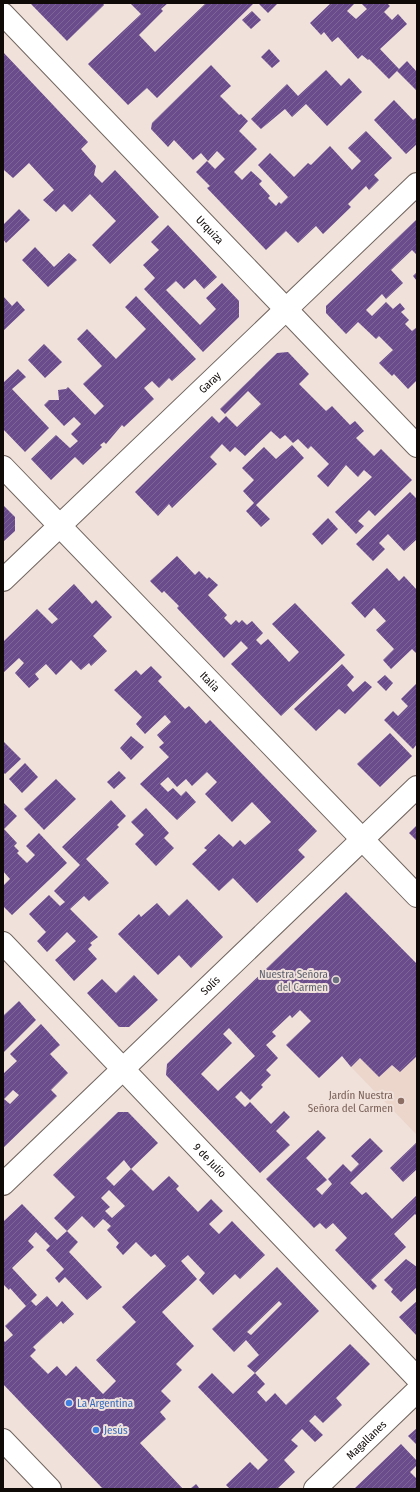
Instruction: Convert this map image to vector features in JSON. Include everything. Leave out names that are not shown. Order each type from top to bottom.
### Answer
[{"type":"street","name":"Urquiza","points":[[3,14],[417,446]]},
{"type":"street","name":"Garay","points":[[3,580],[417,184]]},
{"type":"street","name":"Italia","points":[[3,467],[417,896]]},
{"type":"street","name":"Solís","points":[[3,1184],[417,787]]},
{"type":"street","name":"9 de Julio","points":[[3,943],[124,1068],[417,1378]]},
{"type":"street","name":"Magallanes","points":[[315,1489],[417,1391]]},
{"type":"street","points":[[3,1440],[50,1489]]},
{"type":"shaded area","name":"Jardín Nuestra Señora del Carmen","points":[[417,1002],[417,1135],[351,1067]]},
{"type":"building","points":[[30,3],[103,3],[104,5],[67,41]]},
{"type":"building","points":[[130,3],[168,3],[161,9],[163,11],[139,35],[155,52],[206,3],[254,3],[157,98],[147,88],[128,105],[88,64],[141,14]]},
{"type":"building","points":[[278,3],[268,13],[259,4]]},
{"type":"building","points":[[331,3],[355,3],[347,11],[356,19],[367,9],[361,3],[387,3],[390,6],[384,12],[392,20],[398,14],[407,24],[380,49],[399,69],[407,61],[417,72],[417,91],[397,71],[389,79],[369,59],[368,60],[362,55],[358,59],[338,37],[332,42],[324,32],[321,35],[310,23]]},
{"type":"building","points":[[252,11],[261,20],[251,29],[242,20]]},
{"type":"building","points":[[269,49],[280,61],[272,68],[261,57]]},
{"type":"building","points":[[3,52],[88,142],[81,149],[96,166],[94,175],[102,183],[115,170],[159,217],[110,264],[92,245],[116,221],[90,194],[72,212],[64,204],[56,212],[43,200],[54,190],[29,163],[13,178],[4,170],[3,171]]},
{"type":"building","points":[[211,65],[231,86],[220,96],[239,115],[241,114],[248,121],[239,131],[257,149],[234,172],[242,180],[251,171],[262,181],[259,184],[270,196],[268,198],[276,206],[279,202],[281,204],[288,197],[258,165],[270,153],[294,177],[308,163],[311,165],[330,146],[352,170],[361,161],[348,148],[366,131],[392,158],[374,175],[379,180],[369,190],[366,186],[348,204],[351,207],[323,234],[316,226],[298,243],[286,231],[266,250],[207,188],[210,186],[196,172],[207,161],[215,169],[225,159],[217,151],[208,161],[201,153],[193,160],[174,140],[168,147],[151,129],[152,123]]},
{"type":"building","points":[[326,70],[341,86],[349,78],[362,92],[327,126],[306,104],[292,117],[285,109],[261,129],[251,119],[287,84],[298,96]]},
{"type":"building","points":[[394,100],[413,120],[417,117],[417,144],[406,154],[374,120]]},
{"type":"building","points":[[19,209],[30,220],[6,243],[3,239],[3,225]]},
{"type":"building","points":[[416,220],[417,255],[412,250],[391,270],[403,283],[386,299],[382,294],[366,310],[372,316],[386,302],[393,309],[400,303],[405,309],[401,312],[409,320],[405,324],[412,331],[417,327],[417,380],[408,389],[394,374],[392,376],[379,363],[393,350],[379,336],[376,339],[358,322],[346,334],[326,313],[326,306]]},
{"type":"building","points":[[168,225],[217,277],[204,289],[195,279],[184,289],[176,281],[166,290],[200,325],[216,309],[206,298],[222,283],[239,301],[239,317],[203,352],[144,289],[155,278],[143,265],[159,250],[151,242]]},
{"type":"building","points":[[35,247],[54,267],[69,253],[77,260],[48,287],[22,260]]},
{"type":"building","points":[[417,272],[417,281],[413,276]]},
{"type":"building","points":[[3,296],[12,306],[17,301],[25,310],[3,331]]},
{"type":"building","points":[[136,296],[196,359],[172,381],[169,378],[159,388],[152,381],[144,388],[154,399],[124,427],[122,425],[106,444],[104,442],[100,445],[102,447],[83,465],[75,457],[51,480],[31,459],[56,435],[70,448],[78,441],[71,434],[81,424],[74,417],[64,426],[44,405],[49,400],[59,400],[58,390],[66,389],[68,387],[95,415],[104,406],[83,384],[102,366],[77,339],[87,329],[116,359],[146,329],[125,307]]},
{"type":"building","points":[[44,344],[62,362],[45,378],[28,360]]},
{"type":"building","points":[[288,352],[309,374],[299,384],[326,411],[332,406],[350,425],[355,421],[364,431],[356,438],[374,456],[381,449],[412,480],[375,516],[369,510],[358,521],[364,526],[356,534],[335,512],[372,477],[364,470],[358,477],[346,465],[328,487],[317,476],[329,464],[311,446],[308,449],[298,439],[293,443],[285,435],[280,439],[271,431],[245,456],[235,447],[230,452],[222,444],[210,457],[217,464],[172,508],[169,504],[158,516],[135,492],[212,416],[219,423],[226,416],[237,427],[261,404],[248,391],[225,414],[220,409],[277,353]]},
{"type":"building","points":[[18,369],[26,377],[12,389],[49,428],[25,452],[3,429],[3,383]]},
{"type":"building","points":[[292,445],[304,458],[256,505],[270,519],[261,527],[246,511],[254,503],[243,491],[254,480],[242,468],[264,447],[276,459]]},
{"type":"building","points":[[410,492],[417,499],[417,539],[404,551],[388,534],[379,543],[385,549],[373,561],[356,544]]},
{"type":"building","points":[[3,505],[15,517],[15,531],[3,542]]},
{"type":"building","points":[[328,518],[338,529],[322,545],[312,534]]},
{"type":"building","points":[[177,556],[195,575],[199,571],[207,579],[209,577],[218,585],[208,595],[227,615],[224,618],[231,625],[236,620],[239,623],[242,620],[247,625],[252,621],[263,633],[256,640],[261,645],[268,639],[289,662],[299,652],[272,624],[295,603],[345,655],[281,716],[231,664],[248,648],[241,641],[224,658],[177,608],[179,606],[164,591],[162,593],[150,581]]},
{"type":"building","points":[[387,568],[399,581],[404,576],[417,590],[417,654],[412,649],[391,669],[383,660],[394,649],[376,630],[386,621],[374,608],[365,618],[351,603]]},
{"type":"building","points":[[74,584],[92,604],[96,600],[112,617],[93,636],[107,651],[91,666],[89,663],[81,670],[71,660],[56,675],[46,664],[35,674],[39,679],[29,688],[15,673],[24,663],[19,658],[3,673],[3,642],[37,609],[52,624],[58,619],[48,609]]},
{"type":"building","points":[[342,664],[354,677],[347,685],[353,692],[365,681],[372,687],[345,714],[339,709],[316,731],[294,709]]},
{"type":"building","points":[[151,666],[162,677],[158,681],[185,709],[189,706],[206,724],[210,720],[317,831],[298,850],[305,857],[257,903],[233,878],[219,891],[192,864],[207,850],[204,848],[219,834],[233,847],[240,840],[245,845],[271,822],[252,802],[232,822],[205,794],[217,782],[207,772],[192,786],[186,779],[177,787],[168,777],[160,784],[168,792],[173,788],[181,796],[186,791],[196,802],[177,820],[140,784],[169,757],[159,747],[164,743],[157,735],[171,722],[165,715],[145,734],[136,724],[142,717],[114,690],[136,670],[141,675]]},
{"type":"building","points":[[385,675],[393,683],[386,691],[377,682]]},
{"type":"building","points":[[417,683],[417,744],[413,749],[384,720],[393,711],[398,716],[408,706],[401,699]]},
{"type":"building","points":[[390,733],[412,756],[380,787],[357,764]]},
{"type":"building","points":[[131,736],[144,747],[131,760],[120,748]]},
{"type":"building","points":[[3,741],[21,759],[5,774],[3,772]]},
{"type":"building","points":[[25,763],[38,777],[22,793],[9,779]]},
{"type":"building","points":[[119,771],[126,778],[114,789],[107,782]]},
{"type":"building","points":[[56,779],[76,799],[44,830],[24,809]]},
{"type":"building","points":[[111,800],[126,816],[117,825],[119,827],[86,859],[109,883],[89,901],[84,896],[70,909],[98,937],[90,943],[92,945],[88,949],[97,959],[74,981],[55,960],[76,941],[67,932],[47,952],[37,941],[46,932],[29,914],[49,895],[60,906],[65,902],[54,891],[80,865],[62,847]]},
{"type":"building","points":[[3,802],[17,816],[4,829],[17,843],[14,846],[19,851],[17,853],[27,863],[35,855],[26,846],[39,833],[67,863],[12,915],[3,906],[3,886],[10,879],[3,871]]},
{"type":"building","points":[[146,808],[169,833],[164,838],[174,848],[156,866],[135,844],[144,835],[131,822]]},
{"type":"building","points":[[417,825],[417,841],[409,833]]},
{"type":"building","name":"Nuestra Señora del Carmen","points":[[346,892],[417,964],[417,1056],[400,1072],[392,1065],[379,1077],[360,1058],[351,1067],[342,1056],[319,1078],[286,1045],[311,1021],[300,1010],[292,1018],[290,1015],[272,1032],[276,1036],[266,1045],[278,1058],[266,1070],[271,1075],[261,1085],[263,1087],[250,1100],[241,1091],[235,1097],[245,1107],[250,1102],[271,1124],[284,1111],[290,1117],[276,1131],[290,1145],[260,1173],[166,1075],[167,1064]],"holes":[[[229,1028],[255,1056],[218,1091],[201,1074],[232,1043],[223,1034]]]},
{"type":"building","points":[[187,899],[223,937],[191,968],[179,955],[158,975],[118,934],[139,914],[141,917],[157,903],[169,916]]},
{"type":"building","points":[[134,975],[158,1000],[129,1027],[119,1027],[87,993],[102,979],[116,993]]},
{"type":"building","points":[[19,1001],[36,1020],[3,1053],[3,1016]]},
{"type":"building","points":[[41,1024],[60,1045],[50,1054],[68,1073],[51,1090],[57,1096],[3,1148],[3,1074],[17,1061],[10,1054]],"holes":[[[13,1090],[19,1095],[10,1104],[4,1099]]]},
{"type":"building","points":[[118,1112],[128,1112],[158,1143],[131,1169],[153,1191],[169,1176],[179,1186],[176,1189],[198,1212],[211,1199],[223,1211],[209,1224],[219,1234],[232,1221],[265,1255],[240,1279],[235,1274],[213,1295],[199,1280],[205,1273],[188,1255],[181,1261],[197,1279],[162,1312],[194,1346],[176,1364],[182,1370],[161,1391],[171,1401],[160,1412],[166,1419],[140,1443],[183,1489],[103,1489],[3,1384],[3,1340],[5,1342],[13,1335],[5,1326],[26,1306],[10,1288],[9,1290],[3,1284],[3,1222],[22,1204],[57,1240],[67,1231],[54,1218],[75,1197],[53,1175]],"holes":[[[124,1160],[131,1169],[114,1186],[106,1178]],[[109,1190],[125,1206],[112,1218],[105,1211],[110,1207],[101,1198]],[[82,1216],[94,1228],[103,1219],[111,1226],[107,1230],[119,1243],[116,1247],[123,1255],[136,1242],[151,1257],[155,1254],[166,1266],[122,1307],[136,1322],[96,1360],[116,1381],[103,1394],[76,1366],[66,1376],[57,1366],[48,1374],[30,1356],[36,1350],[33,1347],[61,1321],[63,1324],[74,1314],[62,1301],[57,1307],[47,1296],[36,1306],[31,1301],[37,1295],[12,1268],[34,1247],[28,1241],[36,1232],[50,1246],[46,1250],[64,1269],[55,1278],[59,1283],[65,1277],[87,1300],[102,1287],[69,1252],[78,1242],[67,1231]]]},
{"type":"building","points":[[318,1130],[326,1138],[306,1158],[327,1180],[316,1189],[322,1195],[332,1184],[328,1179],[343,1164],[351,1172],[359,1164],[351,1156],[370,1138],[383,1151],[350,1183],[362,1195],[366,1192],[392,1219],[417,1195],[417,1216],[415,1214],[394,1234],[406,1247],[371,1280],[377,1286],[373,1290],[335,1250],[347,1238],[333,1223],[326,1229],[320,1223],[314,1228],[266,1179]]},
{"type":"building","points":[[417,1142],[417,1169],[403,1182],[390,1168]]},
{"type":"building","points":[[406,1259],[417,1267],[417,1287],[401,1302],[391,1292],[393,1289],[384,1280]]},
{"type":"building","points":[[277,1267],[319,1311],[255,1373],[247,1366],[259,1355],[246,1340],[234,1352],[212,1329]],"holes":[[[279,1301],[282,1304],[251,1335],[247,1332]]]},
{"type":"building","points":[[417,1301],[417,1336],[399,1317]]},
{"type":"building","points":[[350,1344],[370,1364],[336,1398],[342,1405],[323,1423],[315,1415],[309,1421],[323,1435],[315,1442],[302,1429],[291,1440],[298,1446],[284,1460],[295,1472],[277,1489],[230,1489],[226,1485],[250,1462],[258,1470],[268,1460],[198,1387],[212,1373],[233,1394],[255,1373],[265,1384],[257,1392],[266,1402],[275,1393],[286,1405]]},
{"type":"building","points":[[417,1428],[417,1445],[408,1436]]},
{"type":"building","points":[[401,1444],[417,1461],[417,1465],[410,1472],[417,1479],[417,1489],[354,1489]]},
{"type":"building","points":[[196,1484],[200,1489],[190,1489]]},
{"type":"place","name":"Nuestra Señora del Carmen","points":[[336,980]]},
{"type":"place","name":"Jardín Nuestra Señora del Carmen","points":[[401,1101]]},
{"type":"place","name":"La Argentina","points":[[69,1403]]},
{"type":"place","name":"Jesús","points":[[96,1430]]}]
